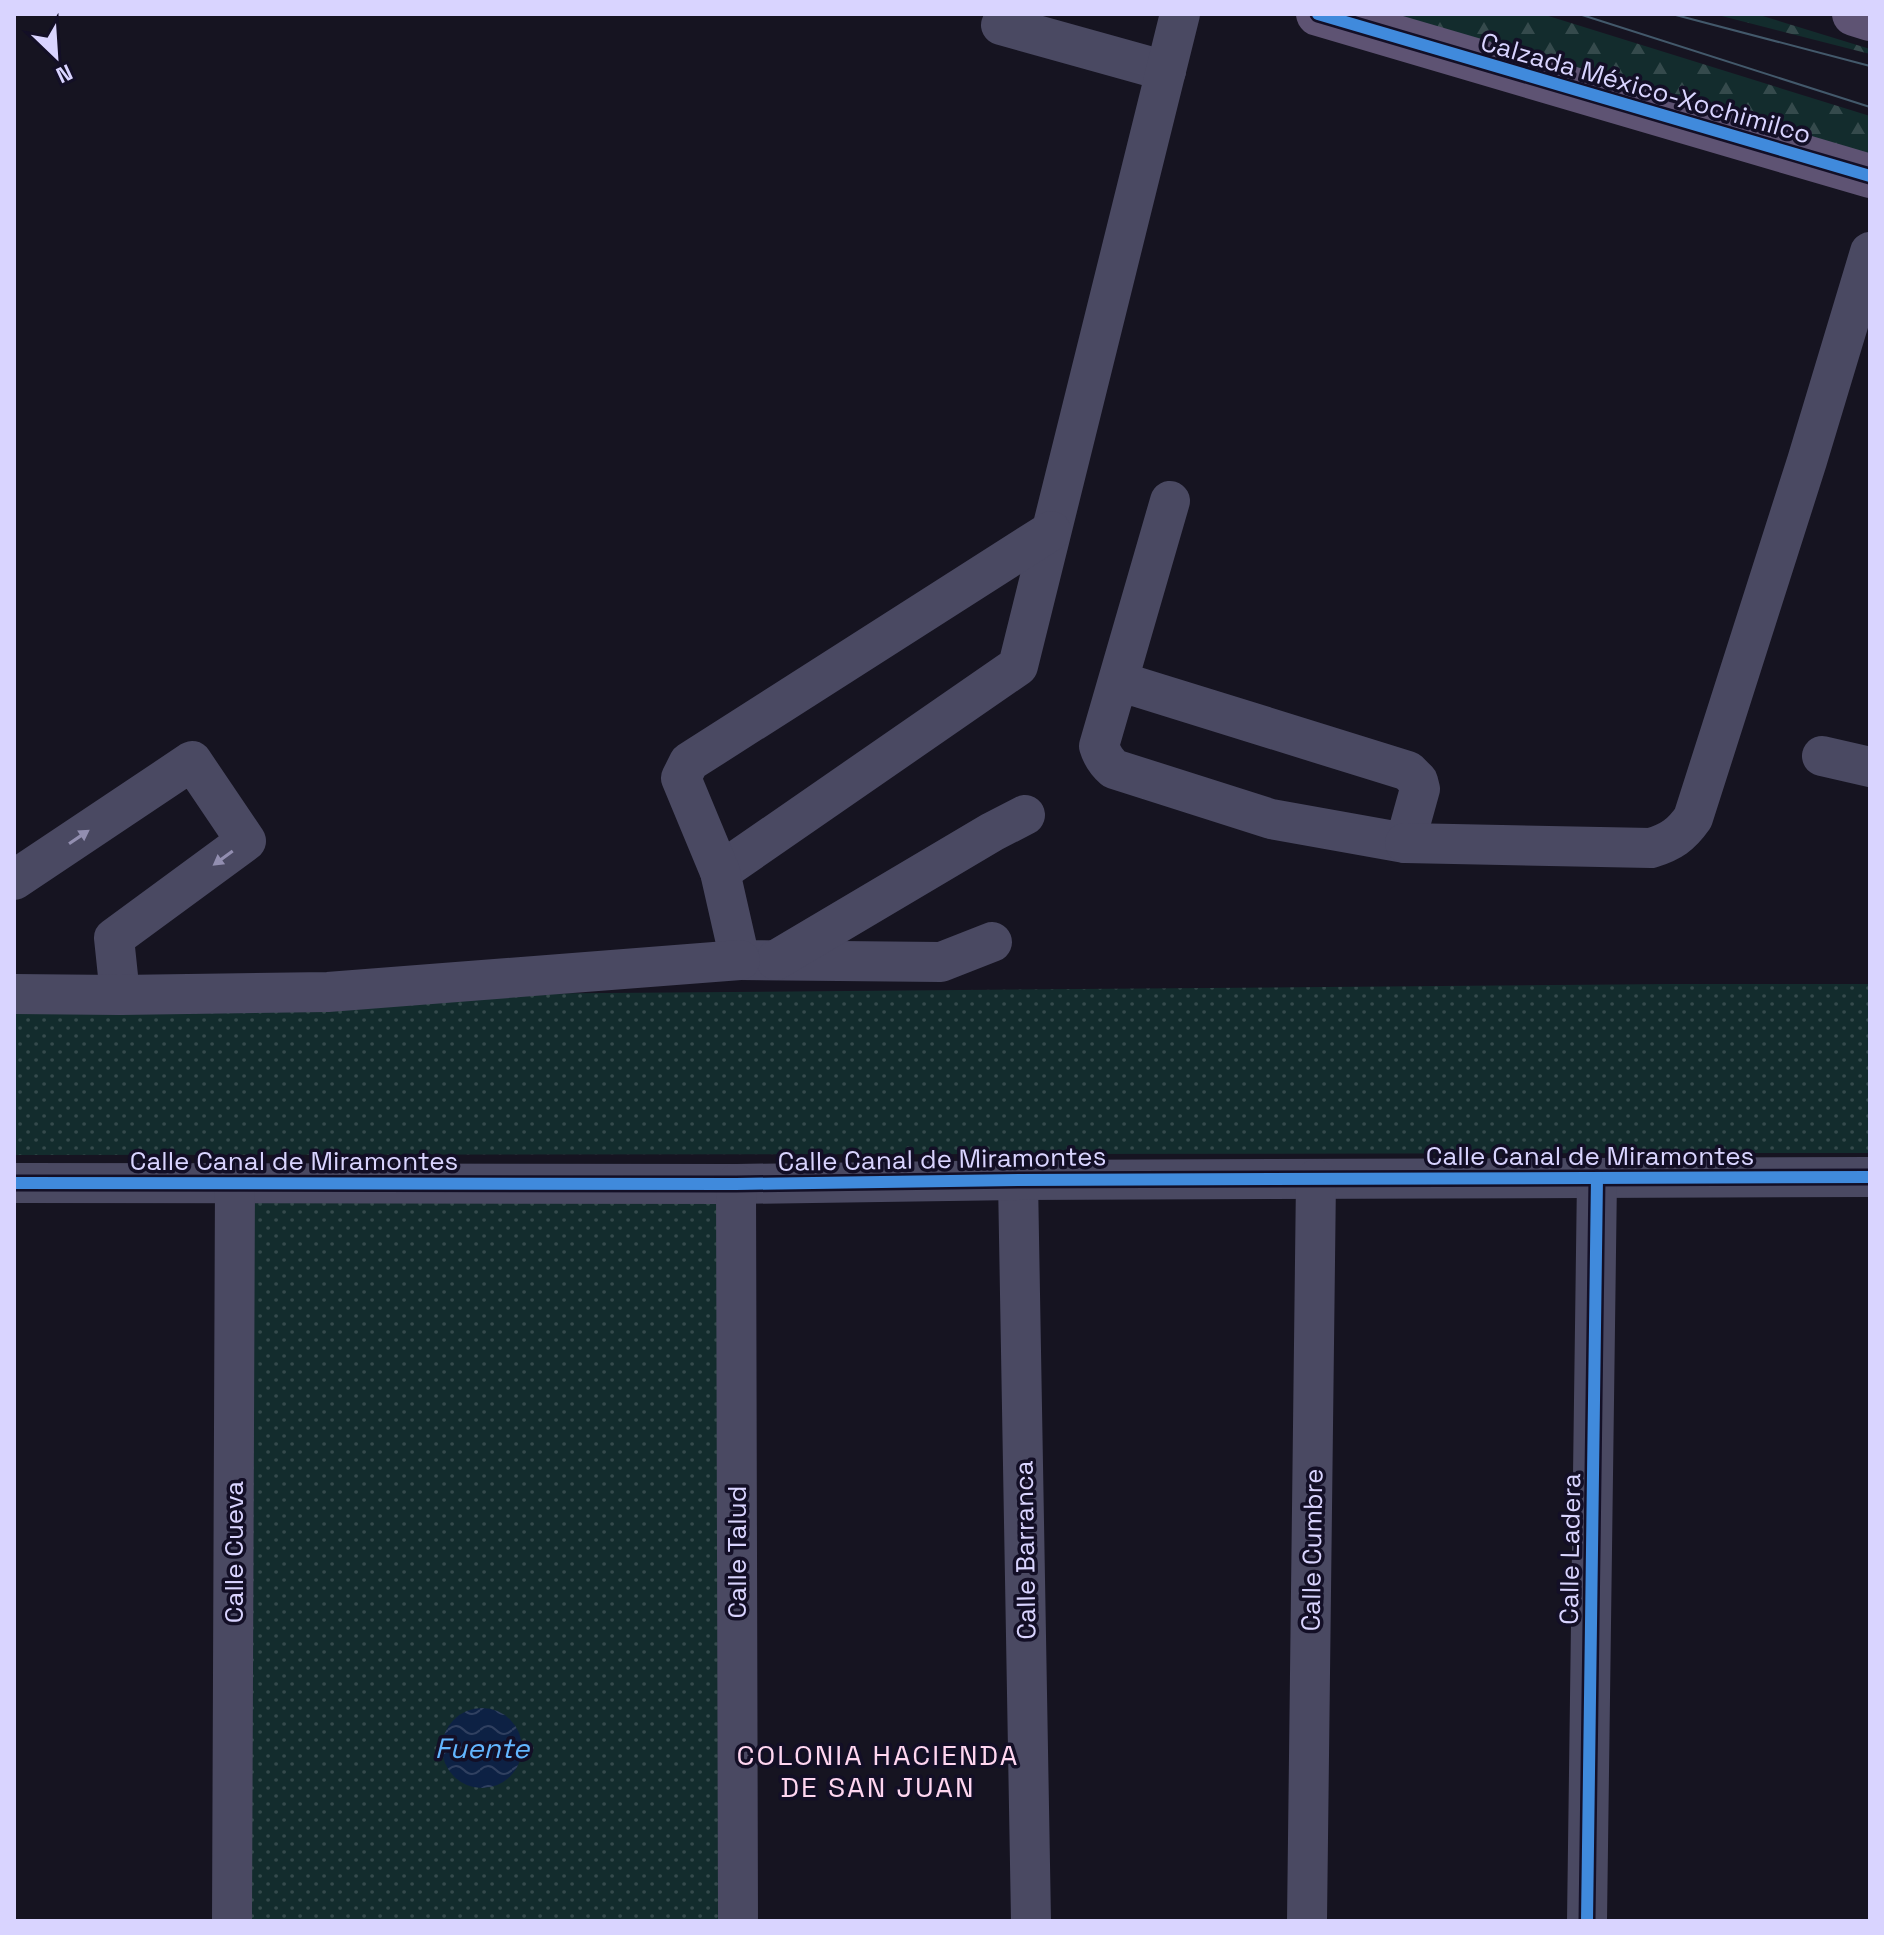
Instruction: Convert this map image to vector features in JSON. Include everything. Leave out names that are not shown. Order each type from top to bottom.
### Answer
[{"type":"main road","name":"Calzada México-Xochimilco","points":[[1318,14],[1870,176]]},
{"type":"main road","points":[[1854,14],[1870,19]]},
{"type":"street","points":[[720,872],[1018,666],[1180,14]]},
{"type":"street","points":[[1001,25],[1166,71]]},
{"type":"street","points":[[1170,501],[1099,746],[1101,755],[1114,769],[1271,819],[1405,843],[1651,848],[1669,843],[1682,833],[1693,818],[1870,252]]},
{"type":"street","points":[[758,960],[681,778],[689,762],[1051,531]]},
{"type":"street","points":[[1118,681],[1408,771],[1418,781],[1420,789],[1405,843]]},
{"type":"street","points":[[1822,756],[1870,767]]},
{"type":"street","points":[[14,880],[192,761],[246,841],[114,938],[120,995]]},
{"type":"street","points":[[758,960],[1025,815]]},
{"type":"street","points":[[14,994],[328,992],[758,960],[941,962],[992,942]]},
{"type":"street","name":"Calle Canal de Miramontes","points":[[14,1183],[736,1184],[1870,1177]]},
{"type":"street","name":"Calle Ladera","points":[[1587,1921],[1597,1178]]},
{"type":"street","name":"Calle Cumbre","points":[[1307,1921],[1316,1179]]},
{"type":"street","name":"Calle Barranca","points":[[1018,1180],[1031,1921]]},
{"type":"street","name":"Calle Cueva","points":[[232,1921],[235,1182]]},
{"type":"street","name":"Calle Talud","points":[[736,1184],[738,1921]]},
{"type":"green space","points":[[1377,14],[1542,14],[1870,116],[1870,162]]},
{"type":"green space","points":[[1714,14],[1756,14],[1870,49],[1870,54]]},
{"type":"green space","points":[[1870,984],[1870,1153],[14,1155],[14,998]]},
{"type":"green space","points":[[247,1195],[728,1198],[724,1921],[247,1921]]},
{"type":"water","name":"Fuente","points":[[482,1708],[497,1711],[510,1720],[519,1733],[522,1748],[519,1763],[510,1776],[497,1785],[482,1788],[467,1785],[454,1776],[445,1763],[442,1748],[445,1733],[454,1720],[467,1711]]},
{"type":"tram line","points":[[1579,14],[1870,107]]},
{"type":"tram line","points":[[1672,14],[1870,66]]},
{"type":"cycle path","points":[[1318,14],[1870,176]]},
{"type":"cycle path","points":[[14,1183],[736,1184],[1870,1177]]},
{"type":"cycle path","points":[[1587,1921],[1597,1178]]},
{"type":"district","name":"COLONIA HACIENDA DE SAN JUAN","points":[[878,1771]]}]
